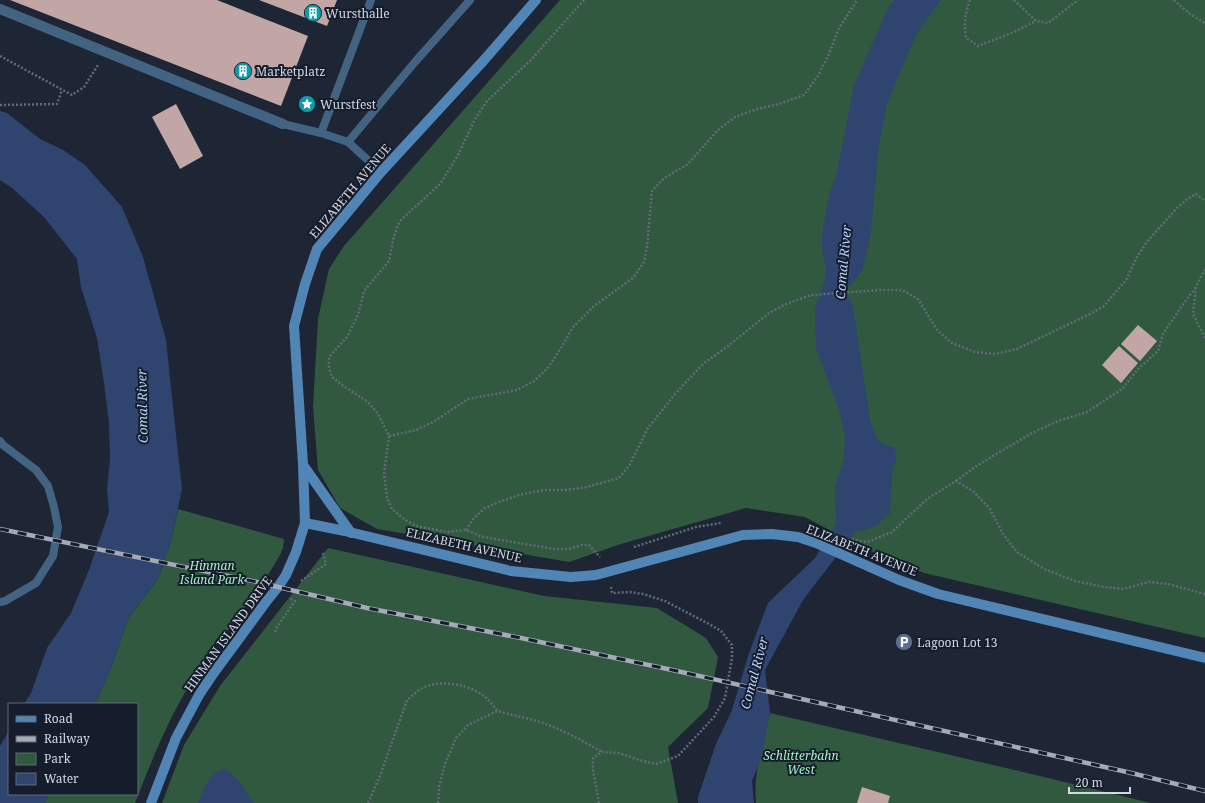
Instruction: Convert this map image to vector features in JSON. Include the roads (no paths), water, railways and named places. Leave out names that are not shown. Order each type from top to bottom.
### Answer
[{"type":"street","name":"ELIZABETH AVENUE","points":[[536,0],[485,59],[381,172],[317,249],[303,291],[294,326],[303,465],[305,523],[511,571],[571,577],[596,575],[743,535],[772,534],[798,537],[816,543],[898,580],[938,594],[1205,658]]},
{"type":"street","points":[[0,9],[283,124]]},
{"type":"street","points":[[303,465],[351,533]]},
{"type":"street","name":"HINMAN ISLAND DRIVE","points":[[151,803],[176,738],[199,695],[212,674],[282,581],[296,552],[305,523]]},
{"type":"lane","points":[[320,133],[371,0]]},
{"type":"lane","points":[[348,142],[470,0]]},
{"type":"lane","points":[[283,124],[320,133],[348,142],[381,172]]},
{"type":"lane","points":[[0,441],[3,445],[36,470],[48,486],[58,527],[53,556],[36,583],[5,601],[0,602]]},
{"type":"water","name":"Comal River","points":[[894,0],[941,0],[916,35],[887,103],[878,152],[871,233],[862,271],[852,284],[846,286],[844,290],[853,306],[870,420],[877,438],[884,445],[895,448],[896,459],[892,473],[890,513],[875,526],[856,531],[803,600],[765,670],[770,713],[762,756],[752,781],[754,803],[698,803],[698,797],[716,744],[732,710],[748,656],[768,603],[815,558],[836,524],[835,486],[844,459],[845,437],[839,410],[816,348],[815,309],[825,279],[826,270],[822,250],[822,233],[829,195],[837,172],[854,85],[889,6]]},
{"type":"water","name":"Comal River","points":[[0,111],[7,113],[40,139],[63,150],[85,165],[122,207],[143,257],[166,340],[182,489],[171,541],[159,577],[128,619],[111,668],[95,703],[25,703],[31,693],[47,648],[71,613],[89,570],[109,512],[107,490],[110,459],[109,423],[97,338],[81,287],[77,259],[44,217],[12,188],[0,180]]},
{"type":"water","points":[[8,733],[8,795],[49,795],[45,803],[0,803],[0,746]]},
{"type":"water","points":[[226,769],[238,780],[253,803],[198,803],[204,788],[210,779],[217,771]]},
{"type":"railway","points":[[0,529],[257,582],[367,608],[521,638],[677,671],[1127,772],[1205,791]]},
{"type":"place","name":"Wursthalle","points":[[313,13]]},
{"type":"place","name":"Marketplatz","points":[[243,71]]},
{"type":"place","name":"Wurstfest","points":[[307,104]]},
{"type":"place","name":"Lagoon Lot 13","points":[[904,642]]},
{"type":"park label","name":"Hinman Island Park","points":[[212,572]]},
{"type":"park label","name":"Schlitterbahn West","points":[[801,762]]}]
